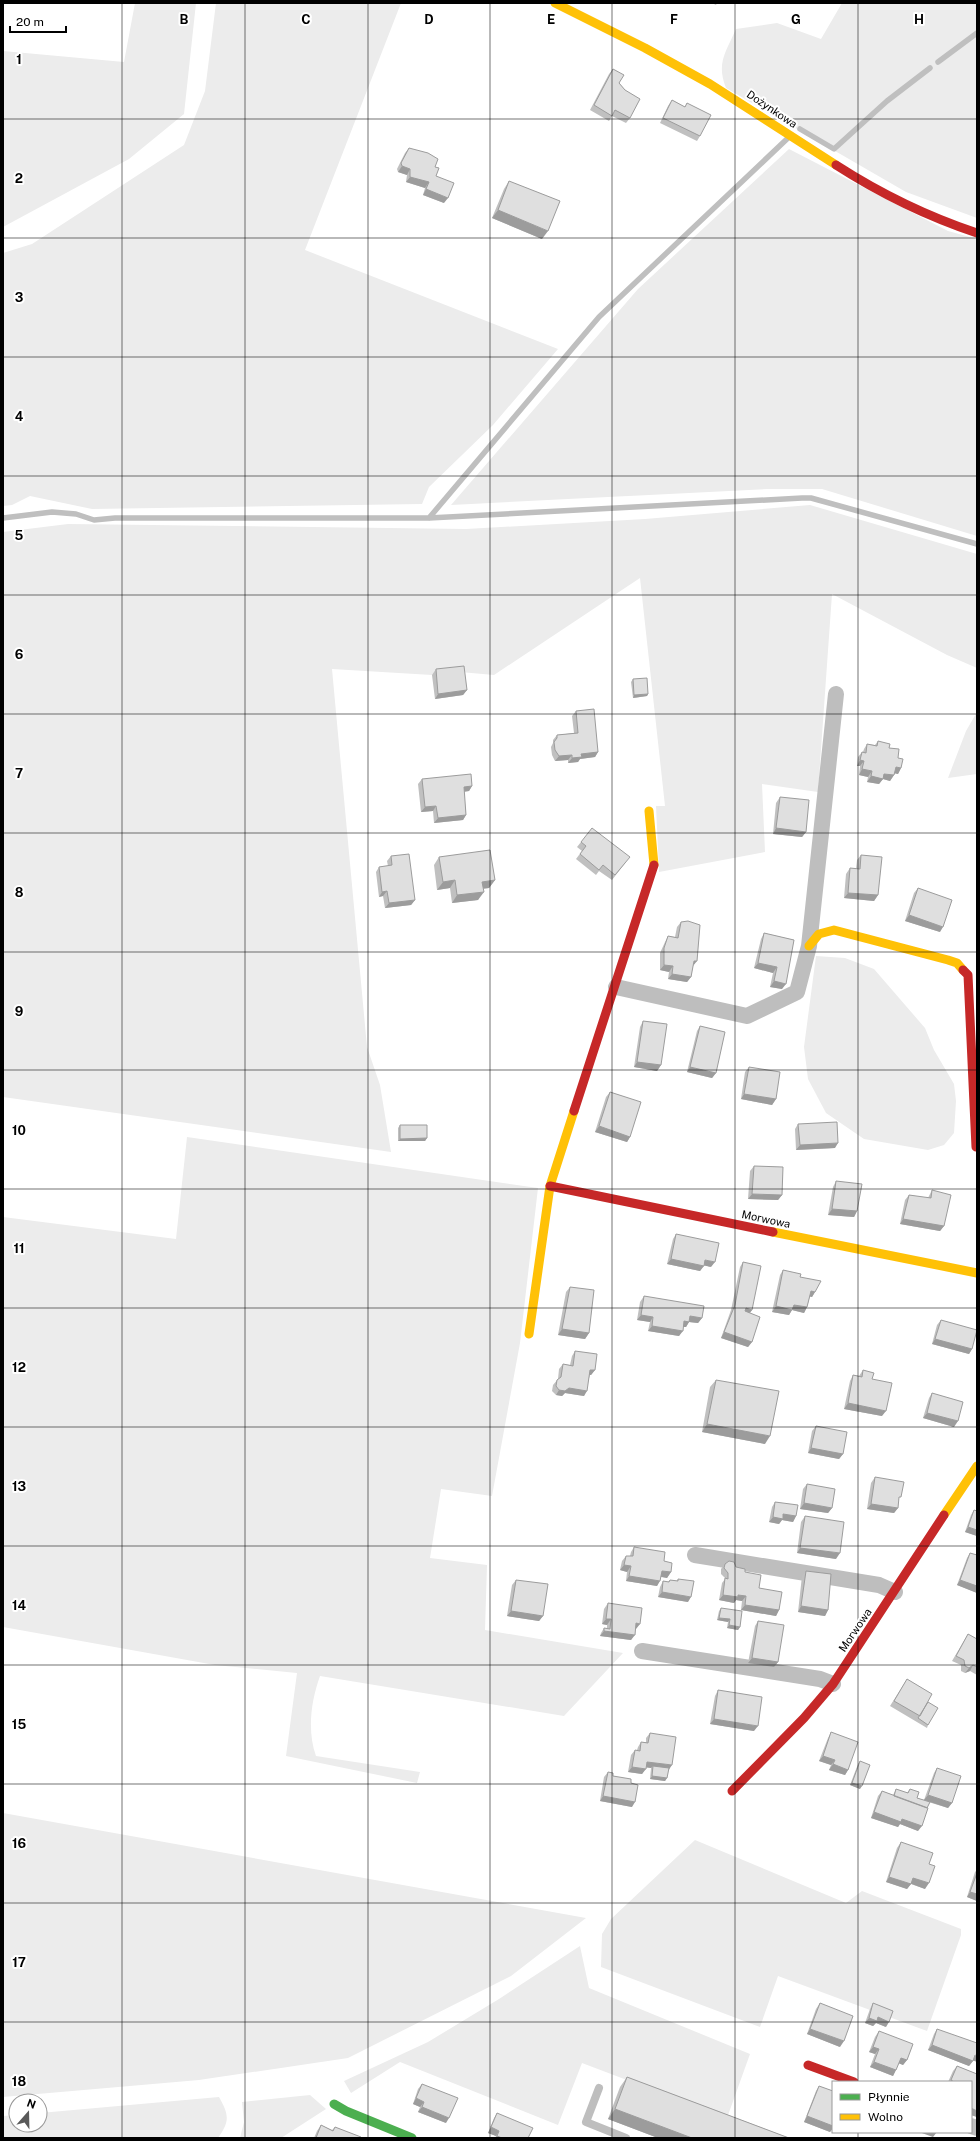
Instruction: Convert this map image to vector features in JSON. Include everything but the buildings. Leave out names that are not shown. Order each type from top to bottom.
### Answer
[{"type":"street","name":"Dożynkowa","points":[[555,3],[671,61],[731,96],[809,148],[898,200],[958,228],[977,233]]},
{"type":"street","points":[[616,987],[747,1016],[797,992],[809,946],[836,694]]},
{"type":"street","points":[[529,1334],[550,1186],[616,987],[654,866],[649,811]]},
{"type":"street","points":[[809,946],[819,934],[834,930],[958,963],[968,975],[976,1147]]},
{"type":"street","name":"Morwowa","points":[[550,1186],[947,1268],[977,1272]]},
{"type":"street","name":"Morwowa","points":[[732,1792],[804,1718],[833,1684],[977,1466]]},
{"type":"street","points":[[695,1555],[879,1585],[895,1592]]},
{"type":"street","points":[[642,1651],[820,1679],[833,1684]]},
{"type":"street","points":[[808,2065],[851,2081]]},
{"type":"street","points":[[334,2104],[346,2111],[412,2138]]},
{"type":"lane","points":[[599,2088],[586,2122],[626,2138]]},
{"type":"shaded area","points":[[135,3],[196,3],[184,114],[129,159],[3,227],[3,51],[124,62]]},
{"type":"shaded area","points":[[216,3],[401,3],[305,250],[558,349],[493,425],[429,487],[422,504],[92,509],[30,496],[12,505],[3,506],[3,253],[32,244],[184,145],[205,91]]},
{"type":"shaded area","points":[[842,3],[977,3],[977,218],[906,192],[726,88],[723,79],[722,64],[736,29],[777,23],[821,39]]},
{"type":"shaded area","points":[[789,149],[948,231],[977,239],[977,536],[822,489],[767,489],[451,505],[638,289]]},
{"type":"shaded area","points":[[810,505],[977,554],[977,668],[947,655],[832,594],[818,792],[762,784],[765,852],[659,872],[656,806],[665,806],[640,578],[494,675],[460,672],[432,675],[332,669],[367,1047],[380,1085],[391,1152],[3,1097],[3,532],[68,524],[466,529],[645,519]]},
{"type":"shaded area","points":[[977,712],[977,774],[948,778],[966,731]]},
{"type":"shaded area","points":[[816,956],[845,958],[874,969],[925,1028],[934,1050],[954,1084],[956,1101],[954,1133],[944,1145],[928,1150],[864,1139],[826,1113],[808,1079],[804,1047]]},
{"type":"shaded area","points":[[187,1137],[538,1188],[520,1343],[492,1496],[441,1489],[430,1558],[487,1565],[485,1630],[623,1653],[564,1716],[320,1676],[314,1696],[311,1716],[313,1746],[316,1756],[420,1772],[417,1783],[286,1756],[297,1673],[215,1665],[3,1627],[3,1217],[176,1239]]},
{"type":"shaded area","points":[[3,1813],[586,1918],[511,1976],[348,2058],[199,2080],[48,2093],[8,2093],[8,2097],[3,2097]]},
{"type":"shaded area","points":[[695,1840],[846,1903],[862,1891],[961,1929],[961,1935],[927,2031],[778,1976],[760,2027],[601,1967],[602,1934],[611,1919]]},
{"type":"shaded area","points":[[580,1946],[589,1988],[750,2054],[727,2118],[582,2063],[558,2125],[400,2062],[351,2093],[344,2081],[428,2042],[499,1999]]},
{"type":"shaded area","points":[[310,2095],[326,2109],[281,2138],[240,2138],[244,2122],[242,2102]]},
{"type":"shaded area","points":[[219,2097],[225,2109],[227,2118],[225,2127],[218,2138],[3,2138],[3,2116],[8,2116],[8,2133],[48,2133],[48,2112]]},
{"type":"waterway","points":[[938,62],[977,33]]},
{"type":"waterway","points":[[800,129],[834,149],[887,101],[930,68]]},
{"type":"waterway","points":[[429,518],[599,317],[788,138]]},
{"type":"waterway","points":[[3,518],[52,512],[76,514],[94,520],[115,518],[429,518],[811,498],[977,544]]},
{"type":"traffic: fast","points":[[334,2104],[346,2111],[412,2138]]},
{"type":"traffic: slow","points":[[555,3],[645,48],[710,84],[836,165]]},
{"type":"traffic: slow","points":[[649,811],[654,865]]},
{"type":"traffic: slow","points":[[809,946],[819,934],[834,930],[948,960],[957,963],[963,970]]},
{"type":"traffic: slow","points":[[529,1334],[550,1186],[574,1111]]},
{"type":"traffic: slow","points":[[773,1232],[977,1273]]},
{"type":"traffic: slow","points":[[944,1515],[977,1466]]},
{"type":"traffic: jam","points":[[836,165],[904,204],[977,233]]},
{"type":"traffic: jam","points":[[574,1111],[654,865]]},
{"type":"traffic: jam","points":[[963,970],[968,975],[976,1147]]},
{"type":"traffic: jam","points":[[550,1186],[773,1232]]},
{"type":"traffic: jam","points":[[732,1791],[804,1718],[833,1684],[944,1515]]},
{"type":"traffic: jam","points":[[808,2065],[851,2081]]}]
